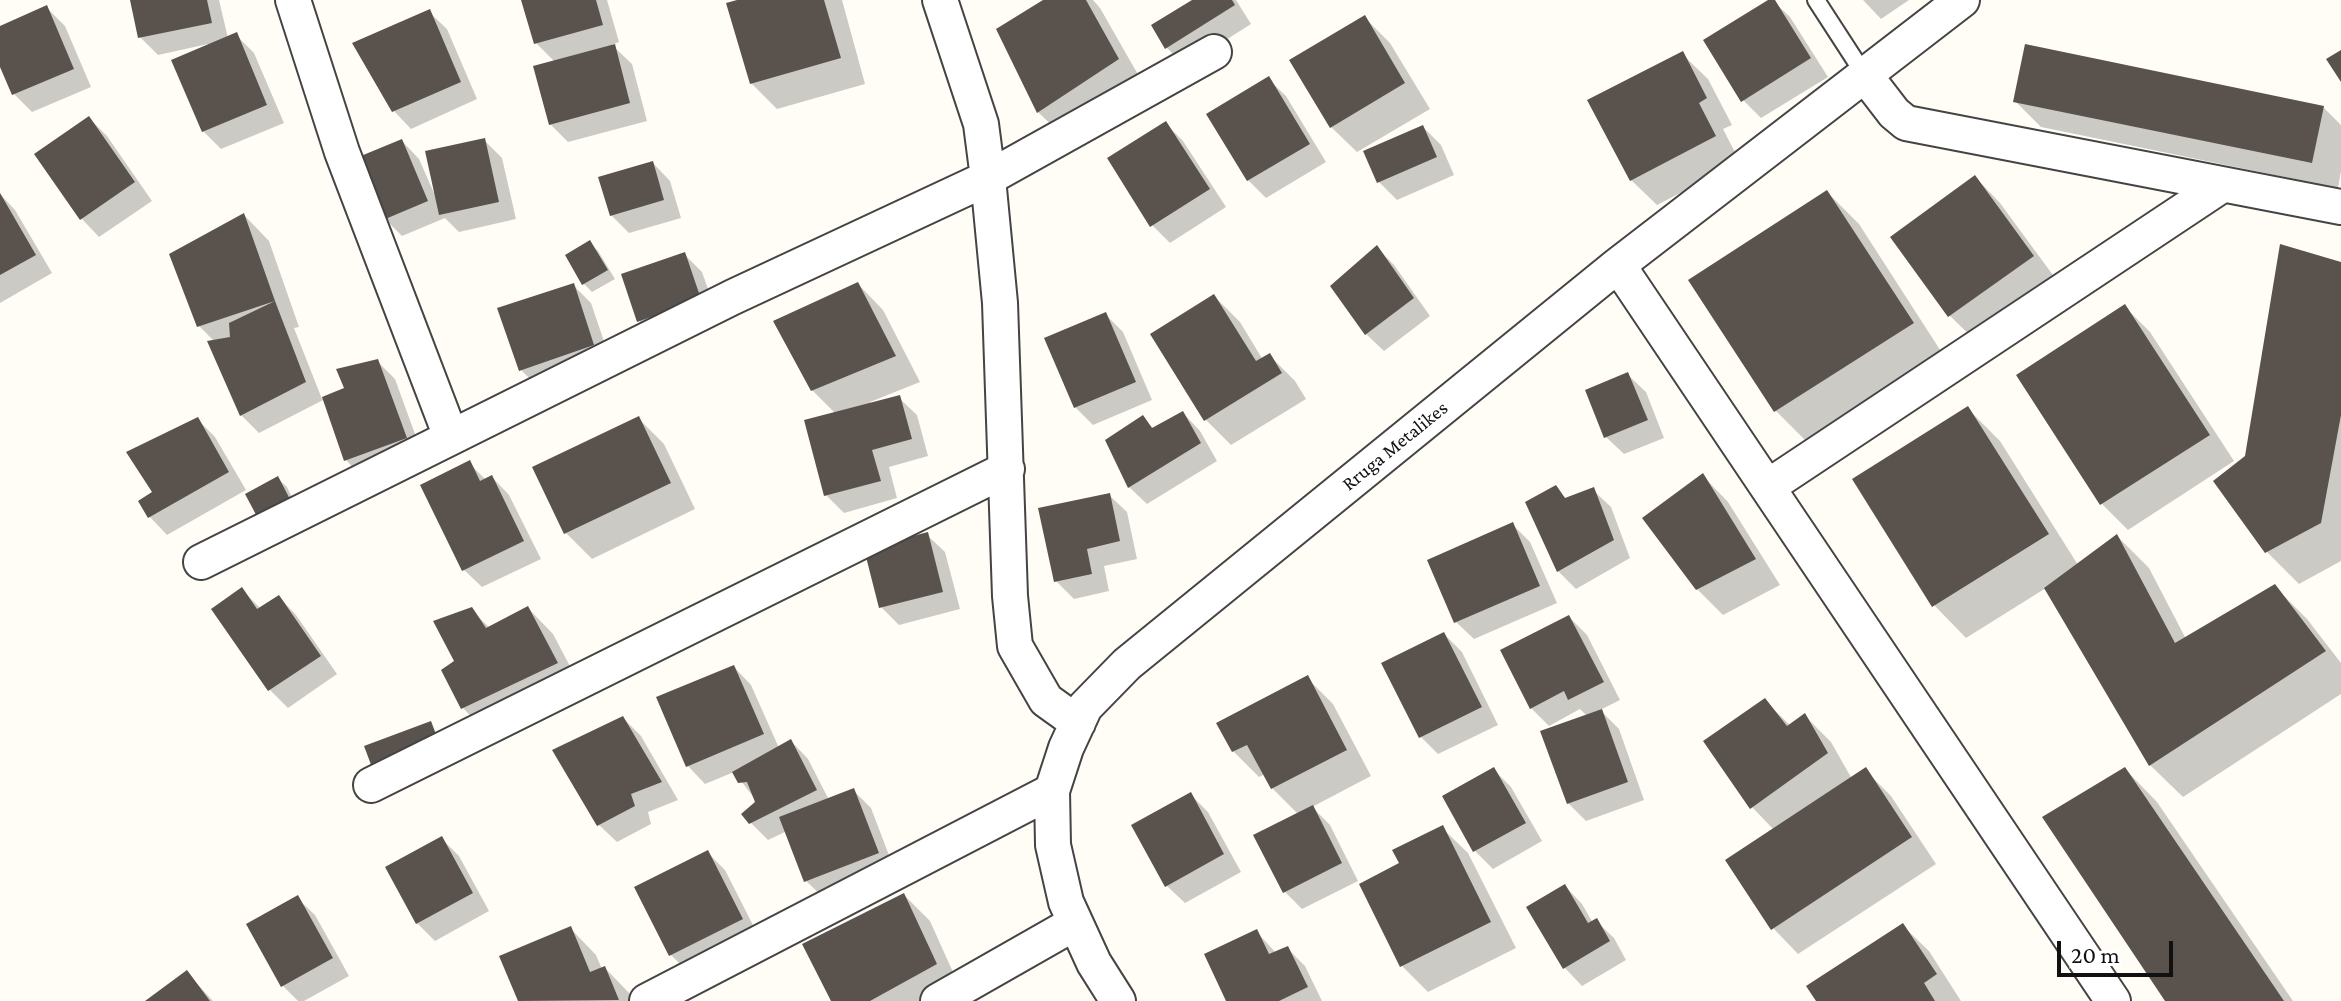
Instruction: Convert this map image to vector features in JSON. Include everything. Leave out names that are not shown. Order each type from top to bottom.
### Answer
[{"type":"street","points":[[293,0],[342,152],[451,437]]},
{"type":"street","points":[[940,0],[981,124],[988,178],[1000,303],[1010,596],[1015,646],[1046,700],[1078,723]]},
{"type":"street","name":"Rruga Metalikes","points":[[1118,1001],[1094,963],[1066,902],[1053,845],[1052,791],[1066,748],[1085,707],[1127,664],[1618,265],[1962,0]]},
{"type":"street","points":[[201,562],[733,297],[988,178],[1214,52]]},
{"type":"street","points":[[1864,74],[1894,113],[1906,123],[2341,207]]},
{"type":"street","points":[[1769,486],[2222,185]]},
{"type":"street","points":[[1618,265],[2113,1001]]},
{"type":"street","points":[[371,785],[1007,469]]},
{"type":"street","points":[[647,1001],[1052,791]]},
{"type":"street","points":[[938,1001],[1075,923]]},
{"type":"lane","points":[[1816,0],[1864,74]]},
{"type":"building","points":[[130,0],[207,0],[212,23],[138,38]]},
{"type":"building","points":[[521,0],[596,0],[603,25],[534,44]]},
{"type":"building","points":[[737,0],[824,0],[841,58],[750,84],[726,3]]},
{"type":"building","points":[[1043,0],[1086,0],[1119,59],[1037,113],[996,29]]},
{"type":"building","points":[[1192,0],[1232,0],[1235,5],[1165,49],[1151,25]]},
{"type":"building","points":[[1768,0],[1775,0],[1811,58],[1741,102],[1703,40]]},
{"type":"building","points":[[47,5],[74,69],[12,95],[0,67],[0,26]]},
{"type":"building","points":[[430,9],[461,82],[392,112],[352,43]]},
{"type":"building","points":[[1365,15],[1405,83],[1330,128],[1289,60]]},
{"type":"building","points":[[237,32],[267,105],[202,132],[171,60]]},
{"type":"building","points":[[615,44],[630,103],[549,125],[533,66]]},
{"type":"building","points":[[2025,44],[2324,106],[2312,163],[2013,102]]},
{"type":"building","points":[[2341,50],[2341,82],[2326,59]]},
{"type":"building","points":[[1683,51],[1707,98],[1699,103],[1716,136],[1630,181],[1587,100]]},
{"type":"building","points":[[1269,76],[1310,144],[1247,181],[1206,114]]},
{"type":"building","points":[[89,116],[135,182],[80,220],[34,154]]},
{"type":"building","points":[[1166,121],[1210,189],[1150,227],[1107,158]]},
{"type":"building","points":[[1423,125],[1437,157],[1377,183],[1363,151]]},
{"type":"building","points":[[485,138],[499,202],[439,215],[425,151]]},
{"type":"building","points":[[402,139],[428,201],[383,220],[356,158]]},
{"type":"building","points":[[653,161],[664,200],[610,216],[598,177]]},
{"type":"building","points":[[1975,175],[2034,256],[1948,317],[1890,237]]},
{"type":"building","points":[[1827,190],[1914,323],[1774,412],[1688,280]]},
{"type":"building","points":[[0,193],[36,255],[0,275]]},
{"type":"building","points":[[244,213],[275,301],[197,327],[169,254]]},
{"type":"building","points":[[590,240],[608,270],[582,285],[565,255]]},
{"type":"building","points":[[2280,244],[2341,262],[2341,415],[2321,523],[2265,553],[2213,481],[2245,456]]},
{"type":"building","points":[[1377,245],[1414,298],[1365,335],[1330,286]]},
{"type":"building","points":[[685,252],[701,299],[637,322],[621,274]]},
{"type":"building","points":[[858,282],[896,356],[811,391],[773,321]]},
{"type":"building","points":[[574,283],[594,345],[519,371],[497,308]]},
{"type":"building","points":[[1214,294],[1256,361],[1270,353],[1282,373],[1204,421],[1150,334]]},
{"type":"building","points":[[275,301],[306,382],[240,416],[207,341],[230,337],[229,323]]},
{"type":"building","points":[[2125,304],[2210,435],[2100,505],[2016,375]]},
{"type":"building","points":[[1106,312],[1136,382],[1074,408],[1044,338]]},
{"type":"building","points":[[378,359],[407,438],[344,461],[322,397],[344,388],[336,369]]},
{"type":"building","points":[[1628,372],[1648,420],[1604,438],[1585,390]]},
{"type":"building","points":[[900,395],[912,439],[872,450],[881,481],[824,496],[804,420]]},
{"type":"building","points":[[1968,406],[2049,534],[1932,607],[1852,479]]},
{"type":"building","points":[[1183,411],[1201,443],[1128,488],[1105,440],[1143,415],[1152,428]]},
{"type":"building","points":[[639,416],[671,483],[564,534],[532,467]]},
{"type":"building","points":[[198,417],[229,472],[148,518],[138,501],[152,492],[126,452]]},
{"type":"building","points":[[470,460],[480,481],[492,475],[524,541],[462,571],[420,485]]},
{"type":"building","points":[[1703,473],[1756,559],[1696,590],[1642,518]]},
{"type":"building","points":[[278,476],[295,509],[262,526],[245,494]]},
{"type":"building","points":[[1556,485],[1565,498],[1594,487],[1614,540],[1557,572],[1525,502]]},
{"type":"building","points":[[1110,493],[1120,541],[1087,549],[1092,574],[1054,582],[1038,508]]},
{"type":"building","points":[[1513,522],[1540,586],[1454,623],[1427,560]]},
{"type":"building","points":[[928,532],[943,592],[879,608],[864,549]]},
{"type":"building","points":[[2117,534],[2175,643],[2275,584],[2326,651],[2149,766],[2044,588]]},
{"type":"building","points":[[242,587],[257,609],[279,595],[321,656],[268,691],[211,609]]},
{"type":"building","points":[[528,606],[558,663],[461,709],[441,670],[454,661],[433,621],[472,607],[486,628]]},
{"type":"building","points":[[1569,615],[1604,682],[1568,700],[1564,691],[1530,709],[1500,650]]},
{"type":"building","points":[[1444,632],[1482,707],[1419,738],[1381,663]]},
{"type":"building","points":[[734,665],[764,734],[686,767],[656,697]]},
{"type":"building","points":[[1308,675],[1347,750],[1271,789],[1247,745],[1232,752],[1216,723]]},
{"type":"building","points":[[1765,698],[1787,726],[1805,713],[1828,753],[1750,809],[1703,741]]},
{"type":"building","points":[[1602,709],[1628,782],[1567,804],[1540,731]]},
{"type":"building","points":[[623,716],[662,782],[631,794],[635,806],[597,826],[552,750]]},
{"type":"building","points":[[431,721],[440,745],[373,770],[364,746]]},
{"type":"building","points":[[791,739],[817,790],[749,824],[741,814],[755,802],[747,782],[738,783],[732,772]]},
{"type":"building","points":[[1494,767],[1526,823],[1473,852],[1442,796]]},
{"type":"building","points":[[1866,767],[1912,837],[1771,930],[1725,860]]},
{"type":"building","points":[[2125,767],[2284,1001],[2165,1001],[2042,817]]},
{"type":"building","points":[[854,788],[879,853],[804,882],[779,817]]},
{"type":"building","points":[[1191,792],[1224,854],[1165,887],[1131,825]]},
{"type":"building","points":[[1313,805],[1342,863],[1283,893],[1253,835]]},
{"type":"building","points":[[1443,825],[1491,922],[1400,967],[1359,884],[1399,863],[1392,850]]},
{"type":"building","points":[[442,836],[473,893],[416,924],[385,867]]},
{"type":"building","points":[[708,850],[743,919],[669,956],[634,887]]},
{"type":"building","points":[[1565,884],[1588,923],[1597,918],[1610,941],[1563,969],[1526,907]]},
{"type":"building","points":[[904,893],[937,964],[870,1001],[831,1001],[802,944]]},
{"type":"building","points":[[298,895],[333,958],[281,987],[246,924]]},
{"type":"building","points":[[1903,923],[1937,974],[1924,983],[1935,1001],[1816,1001],[1806,986]]},
{"type":"building","points":[[571,926],[590,972],[605,966],[619,1000],[518,1001],[499,956]]},
{"type":"building","points":[[1257,929],[1269,954],[1288,946],[1308,987],[1279,1001],[1226,1001],[1204,954]]},
{"type":"building","points":[[187,970],[210,1001],[145,1001]]}]
